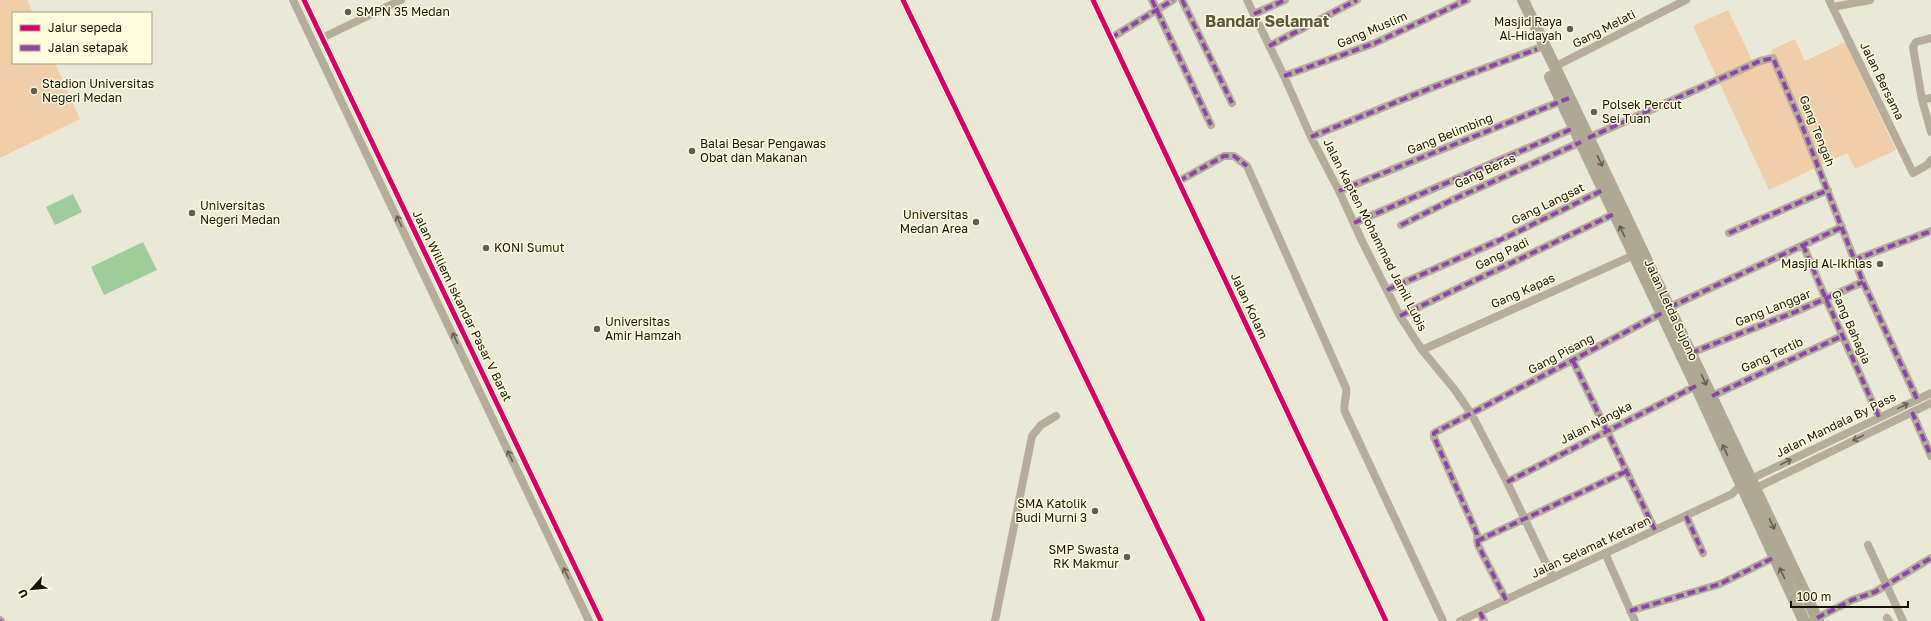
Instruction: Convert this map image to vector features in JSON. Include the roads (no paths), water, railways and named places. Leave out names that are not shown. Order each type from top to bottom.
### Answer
[{"type":"highway","name":"Jalan Letda Sujono","points":[[1514,0],[1540,47],[1666,310],[1696,386],[1815,620]]},
{"type":"highway","name":"Jalan Letda Sujono","points":[[1522,0],[1540,47],[1554,68],[1574,128],[1584,140],[1614,214],[1634,255],[1691,353],[1712,396],[1775,558],[1804,621]]},
{"type":"street","name":"Jalan Williem Iskandar Pasar V Barat","points":[[293,0],[589,621]]},
{"type":"street","name":"Jalan Williem Iskandar Pasar V Barat","points":[[304,0],[601,621]]},
{"type":"street","points":[[322,38],[401,0]]},
{"type":"street","points":[[903,0],[1203,621]]},
{"type":"street","name":"Jalan Kolam","points":[[1093,0],[1386,621]]},
{"type":"street","points":[[1152,0],[1211,125]]},
{"type":"street","points":[[1111,38],[1156,9],[1173,0]]},
{"type":"street","points":[[1182,0],[1232,103]]},
{"type":"street","name":"Jalan Kapten Mohammad Jamil Lubis","points":[[1247,0],[1284,76],[1311,137],[1340,191],[1354,223],[1400,316],[1422,350],[1455,390],[1472,415],[1507,482],[1553,578]]},
{"type":"street","points":[[1254,14],[1285,0]]},
{"type":"street","points":[[1269,46],[1357,0]]},
{"type":"street","name":"Gang Muslim","points":[[1284,76],[1374,43],[1467,0]]},
{"type":"street","name":"Gang Melati","points":[[1554,68],[1686,0]]},
{"type":"street","points":[[1831,4],[1870,0]]},
{"type":"street","name":"Jalan Bersama","points":[[1831,4],[1913,173],[1927,165],[1931,160]]},
{"type":"street","points":[[1931,38],[1918,41],[1913,45],[1922,100],[1931,132]]},
{"type":"street","points":[[1311,137],[1426,90],[1540,47]]},
{"type":"street","name":"Gang Tengah","points":[[1584,140],[1760,60],[1772,57],[1776,61],[1863,282],[1917,399]]},
{"type":"street","points":[[1922,100],[1931,98]]},
{"type":"street","name":"Gang Belimbing","points":[[1340,191],[1565,100]]},
{"type":"street","points":[[1354,223],[1574,128]]},
{"type":"street","name":"Gang Beras","points":[[1401,225],[1584,140]]},
{"type":"street","points":[[367,154],[376,150]]},
{"type":"street","points":[[1179,181],[1224,156],[1234,156],[1247,166],[1348,393],[1344,406],[1345,412],[1443,621]]},
{"type":"street","name":"Gang Langsat","points":[[1387,290],[1501,240],[1603,190]]},
{"type":"street","points":[[1729,233],[1828,190]]},
{"type":"street","name":"Gang Padi","points":[[1400,316],[1614,214]]},
{"type":"street","name":"Gang Pisang","points":[[1477,541],[1477,534],[1434,435],[1437,430],[1472,415],[1666,310],[1842,228]]},
{"type":"street","points":[[1854,260],[1931,232]]},
{"type":"street","points":[[411,247],[420,242]]},
{"type":"street","name":"Gang Bahagia","points":[[1803,245],[1879,418]]},
{"type":"street","name":"Gang Kapas","points":[[1422,350],[1634,255]]},
{"type":"street","name":"Gang Langgar","points":[[1691,353],[1826,300],[1863,282]]},
{"type":"street","name":"Gang Tertib","points":[[1712,396],[1842,336]]},
{"type":"street","points":[[1573,361],[1606,432],[1627,471],[1655,530]]},
{"type":"street","name":"Jalan Nangka","points":[[1507,482],[1696,386]]},
{"type":"street","name":"Jalan Mandala By Pass","points":[[1748,487],[1931,392]]},
{"type":"street","name":"Jalan Mandala By Pass","points":[[1748,487],[1931,403]]},
{"type":"street","points":[[1912,412],[1931,456]]},
{"type":"street","points":[[995,621],[1032,436],[1041,425],[1056,416]]},
{"type":"street","points":[[1506,600],[1479,548],[1477,541],[1525,520],[1627,471]]},
{"type":"street","name":"Jalan Selamat Ketaren","points":[[1460,621],[1748,487]]},
{"type":"street","points":[[1686,516],[1703,553]]},
{"type":"street","points":[[545,528],[554,523]]},
{"type":"street","points":[[1868,545],[1903,621]]},
{"type":"street","points":[[1605,553],[1635,621]]},
{"type":"street","points":[[1630,611],[1720,584],[1775,558]]},
{"type":"street","points":[[1815,620],[1852,600],[1876,592],[1931,558]]},
{"type":"street","points":[[576,593],[585,588]]},
{"type":"street","points":[[1480,612],[1484,621]]},
{"type":"place","name":"SMPN 35 Medan","points":[[348,12]]},
{"type":"place","name":"Masjid Raya Al-Hidayah","points":[[1570,29]]},
{"type":"place","name":"Stadion Universitas Negeri Medan","points":[[34,91]]},
{"type":"place","name":"Polsek Percut Sei Tuan","points":[[1594,112]]},
{"type":"place","name":"Balai Besar Pengawas Obat dan Makanan","points":[[692,151]]},
{"type":"place","name":"Universitas Negeri Medan","points":[[192,213]]},
{"type":"place","name":"Universitas Medan Area","points":[[976,222]]},
{"type":"place","name":"KONI Sumut","points":[[486,248]]},
{"type":"place","name":"Masjid Al-Ikhlas","points":[[1880,264]]},
{"type":"place","name":"Universitas Amir Hamzah","points":[[597,329]]},
{"type":"place","name":"SMA Katolik Budi Murni 3","points":[[1095,511]]},
{"type":"place","name":"SMP Swasta RK Makmur","points":[[1127,557]]},
{"type":"district","name":"Bandar Selamat","points":[[1267,21]]}]
